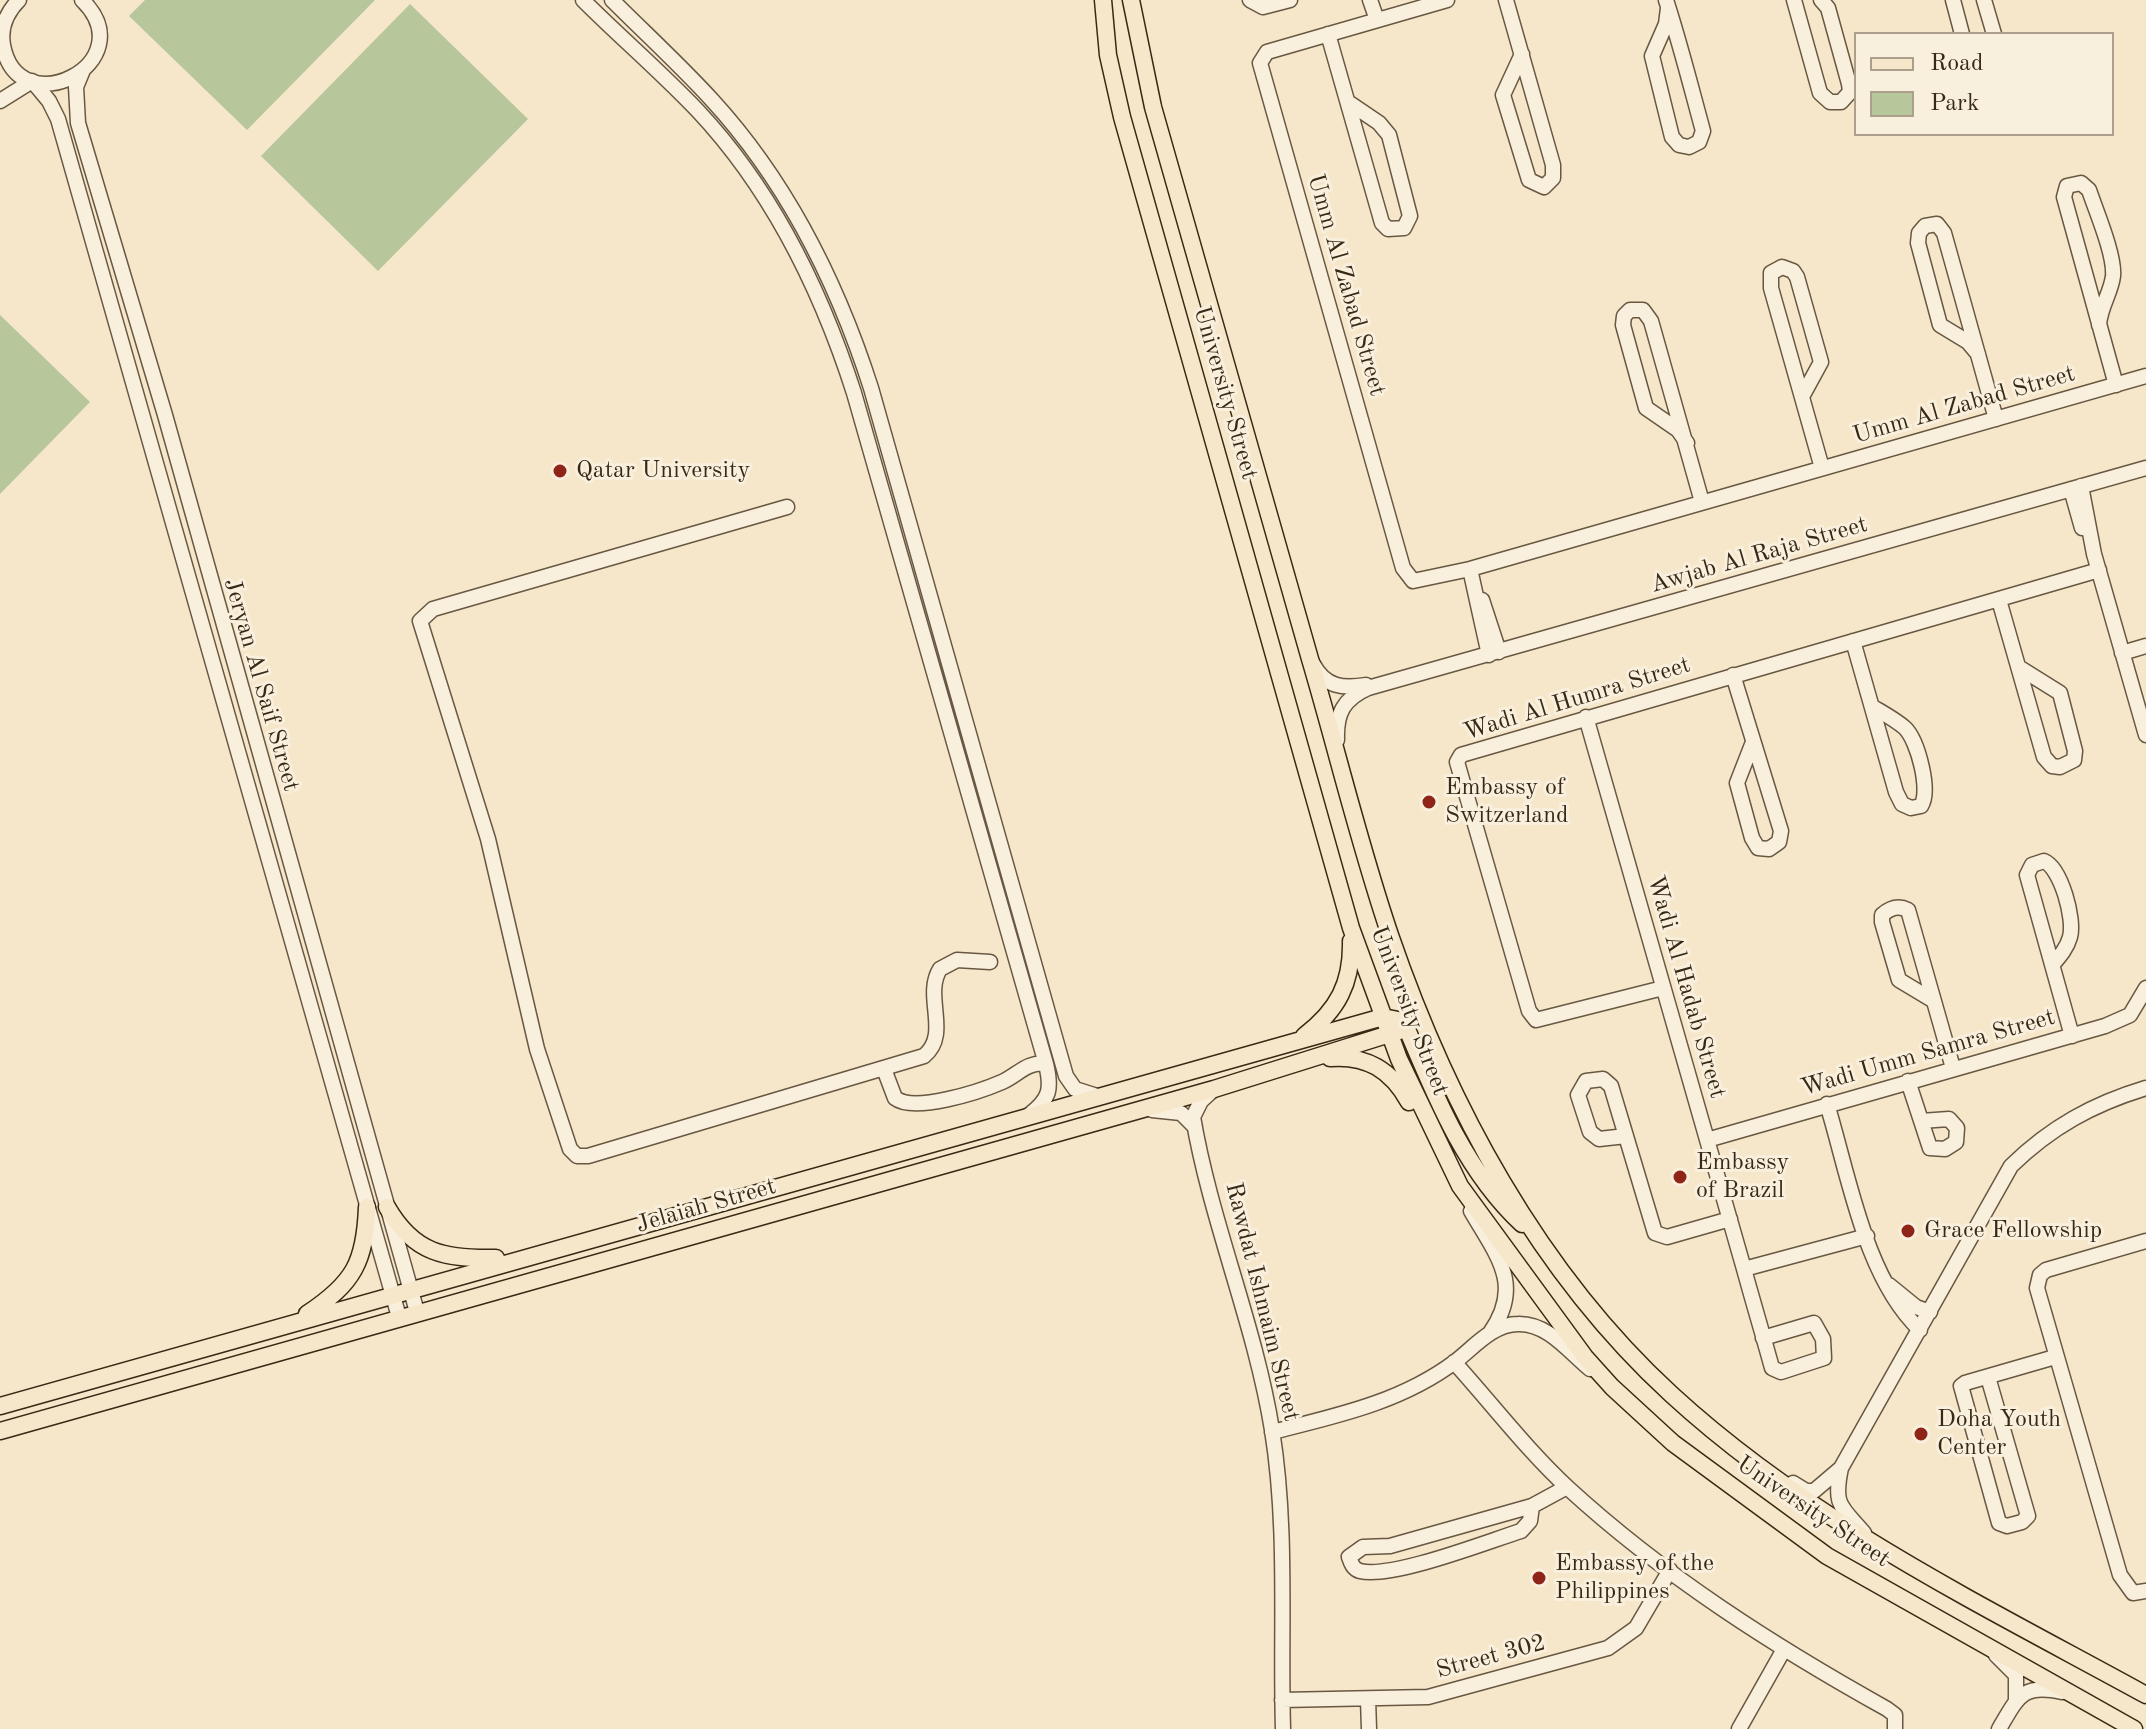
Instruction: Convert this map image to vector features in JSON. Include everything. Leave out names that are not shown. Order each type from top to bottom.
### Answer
[{"type":"main road","name":"University Street","points":[[1103,0],[1108,55],[1122,117],[1351,928],[1383,1017],[1425,1118],[1460,1186],[1566,1332],[1603,1376],[1673,1443],[1827,1556],[2134,1729]]},
{"type":"main road","name":"University Street","points":[[1131,0],[1153,107],[1389,932],[1423,1022],[1454,1090],[1538,1238],[1577,1294],[1668,1392],[1763,1470],[1876,1546],[2146,1695]]},
{"type":"main road","points":[[1296,1041],[1330,1013],[1346,988],[1351,965],[1351,928]]},
{"type":"main road","points":[[1383,1017],[1398,1020],[1407,1029],[1440,1103],[1484,1183],[1538,1238]]},
{"type":"main road","name":"Jelaiah Street","points":[[0,1431],[103,1402],[414,1300],[518,1258],[1383,1017]]},
{"type":"main road","name":"Jelaiah Street","points":[[414,1300],[1140,1110],[1423,1022]]},
{"type":"main road","points":[[1309,1059],[1344,1057],[1379,1067],[1394,1079],[1416,1113],[1425,1118]]},
{"type":"main road","points":[[290,1323],[329,1298],[358,1267],[365,1245],[367,1207]]},
{"type":"main road","points":[[387,1207],[397,1224],[424,1249],[455,1257],[518,1258]]},
{"type":"main road","points":[[396,1306],[622,1239],[635,1225]]},
{"type":"main road","name":"Jelaiah Street","points":[[0,1406],[290,1323],[396,1306]]},
{"type":"street","points":[[2,60],[1,26],[19,0]]},
{"type":"street","points":[[82,0],[94,16],[101,0]]},
{"type":"street","points":[[583,0],[713,129],[771,208],[821,299],[854,393],[1046,1064],[1049,1096],[1029,1115]]},
{"type":"street","points":[[612,0],[711,99],[755,153],[815,247],[837,292],[871,388],[1057,1043],[1071,1086],[1097,1096]]},
{"type":"street","points":[[1250,0],[1263,7],[1290,0]]},
{"type":"street","points":[[1370,0],[1377,20]]},
{"type":"street","name":"Umm Al Zabad Street","points":[[1447,0],[1267,52],[1261,58],[1261,69],[1405,574],[1413,581],[1423,582],[1470,569],[2146,376]]},
{"type":"street","points":[[1506,0],[1522,54],[1553,165],[1553,178],[1544,187],[1529,180],[1503,95],[1522,54]]},
{"type":"street","points":[[1794,0],[1820,93],[1830,102],[1841,102],[1850,92],[1849,84],[1828,8],[1821,0]]},
{"type":"street","points":[[1953,0],[1961,32]]},
{"type":"street","points":[[1984,0],[1993,32]]},
{"type":"street","points":[[1667,4],[1703,131],[1699,142],[1689,147],[1679,145],[1672,137],[1652,56],[1668,19],[1667,4]]},
{"type":"street","name":"Jeryan Al Saif Street","points":[[94,16],[97,48],[76,87],[78,123],[165,415],[204,565],[414,1300]]},
{"type":"street","points":[[1328,34],[1351,104],[1382,223],[1388,229],[1404,228],[1410,216],[1389,135],[1379,123],[1351,104]]},
{"type":"street","name":"Jeryan Al Saif Street","points":[[2,60],[33,82],[58,119],[396,1306]]},
{"type":"street","points":[[0,101],[33,82],[64,82],[83,70]]},
{"type":"street","points":[[2099,325],[2102,303],[2112,281],[2113,266],[2089,190],[2081,183],[2074,182],[2067,186],[2064,197],[2099,325],[2116,385]]},
{"type":"street","points":[[1978,354],[1968,342],[1940,325],[1918,243],[1919,233],[1925,226],[1933,224],[1942,229],[1978,354],[1996,419]]},
{"type":"street","points":[[1803,395],[1818,370],[1820,354],[1797,277],[1793,271],[1782,267],[1771,273],[1770,283],[1822,468]]},
{"type":"street","points":[[1687,443],[1678,430],[1644,404],[1623,325],[1624,316],[1630,310],[1643,310],[1651,321],[1687,443],[1702,502]]},
{"type":"street","points":[[143,421],[150,410],[165,415]]},
{"type":"street","name":"Awjab Al Raja Street","points":[[1339,758],[1337,725],[1343,706],[1361,691],[1383,683],[2146,468]]},
{"type":"street","points":[[2076,488],[2087,544],[2099,570],[2146,735]]},
{"type":"street","points":[[787,507],[433,609],[425,613],[420,626],[488,839],[549,1094],[574,1154],[585,1157],[924,1056],[933,1048],[937,1036],[935,980],[940,969],[957,960],[990,962]]},
{"type":"street","points":[[185,570],[196,562],[204,565]]},
{"type":"street","points":[[1470,569],[1477,593],[1478,612],[1494,653]]},
{"type":"street","name":"Wadi Al Humra Street","points":[[1663,988],[1536,1020],[1529,1011],[1457,762],[1469,750],[2099,570]]},
{"type":"street","points":[[1999,600],[2044,757],[2052,766],[2066,765],[2074,760],[2075,751],[2060,693],[2020,668]]},
{"type":"street","points":[[1853,641],[1902,804],[1911,808],[1921,806],[1926,797],[1926,783],[1909,734],[1873,707]]},
{"type":"street","name":"Awjab Al Raja Street","points":[[1306,644],[1317,672],[1336,686],[1383,683]]},
{"type":"street","points":[[2122,653],[2146,646]]},
{"type":"street","points":[[1733,675],[1781,831],[1779,842],[1769,849],[1758,848],[1752,838],[1737,783],[1753,742]]},
{"type":"street","name":"Wadi Al Hadab Street","points":[[1586,717],[1730,1219],[1763,1338],[1772,1368],[1778,1373],[1824,1358],[1823,1339],[1814,1323],[1763,1338]]},
{"type":"street","points":[[2053,964],[2071,935],[2071,921],[2055,871],[2044,861],[2032,865],[2027,875],[2072,1036]]},
{"type":"street","points":[[1934,1001],[1899,980],[1882,922],[1882,915],[1887,910],[1898,907],[1908,910],[1934,1001],[1953,1068]]},
{"type":"street","name":"Wadi Umm Samra Street","points":[[1707,1140],[2072,1036],[2130,1015],[2146,988]]},
{"type":"street","points":[[1041,1046],[1050,1048],[1057,1043]]},
{"type":"street","points":[[884,1069],[895,1098],[913,1106],[1000,1083],[1030,1065],[1046,1064]]},
{"type":"street","points":[[1908,1081],[1921,1121]]},
{"type":"street","points":[[1763,1470],[1806,1491],[1814,1491],[1841,1468],[2011,1166],[2038,1140],[2067,1120],[2105,1101],[2146,1088]]},
{"type":"street","points":[[1195,1127],[1195,1109],[1214,1089]]},
{"type":"street","points":[[1827,1104],[1878,1273],[1898,1308],[1920,1330]]},
{"type":"street","points":[[1140,1110],[1181,1113],[1195,1127]]},
{"type":"street","name":"Rawdat Ishmaim Street","points":[[1195,1127],[1259,1362],[1272,1432],[1281,1517],[1283,1729]]},
{"type":"street","points":[[1626,1136],[1658,1236],[1667,1237],[1730,1219]]},
{"type":"street","points":[[1460,1186],[1461,1194],[1498,1259],[1508,1288],[1506,1306],[1489,1334]]},
{"type":"street","points":[[1744,1269],[1867,1236]]},
{"type":"street","points":[[2146,1241],[2046,1270],[2040,1275],[2037,1288],[2123,1583],[2133,1593],[2146,1591]]},
{"type":"street","points":[[1878,1273],[1898,1294],[1930,1312]]},
{"type":"street","points":[[1272,1432],[1382,1402],[1415,1388],[1489,1334],[1516,1323],[1539,1327],[1603,1376]]},
{"type":"street","points":[[1988,1377],[2028,1516],[2022,1522],[2007,1526],[1999,1523],[1961,1392],[1965,1383],[2055,1357]]},
{"type":"street","points":[[1454,1362],[1567,1487],[1670,1570],[1783,1651],[1887,1709],[1895,1715],[1895,1729]]},
{"type":"street","points":[[1841,1468],[1837,1493],[1840,1508],[1876,1546]]},
{"type":"street","points":[[1532,1506],[1530,1521],[1521,1531],[1390,1571],[1359,1571],[1352,1566],[1349,1557],[1363,1547],[1390,1546],[1532,1506],[1567,1487]]},
{"type":"street","name":"Street 302","points":[[1282,1700],[1428,1697],[1608,1648],[1636,1628],[1670,1570]]},
{"type":"street","points":[[1977,1640],[2016,1675],[2016,1700]]},
{"type":"street","points":[[1739,1729],[1783,1651]]},
{"type":"street","points":[[1999,1729],[2016,1700],[2030,1689],[2040,1687],[2074,1695]]},
{"type":"street","points":[[1368,1699],[1369,1729]]},
{"type":"green space","points":[[145,0],[375,0],[247,130],[129,16]]},
{"type":"green space","points":[[410,4],[528,119],[378,271],[261,156]]},
{"type":"green space","points":[[0,315],[90,402],[0,494]]},
{"type":"place","name":"Qatar University","points":[[560,471]]},
{"type":"place","name":"Embassy of Switzerland","points":[[1429,802]]},
{"type":"place","name":"Embassy of Brazil","points":[[1680,1177]]},
{"type":"place","name":"Grace Fellowship","points":[[1908,1231]]},
{"type":"place","name":"Doha Youth Center","points":[[1921,1434]]},
{"type":"place","name":"Embassy of the Philippines","points":[[1539,1578]]}]
